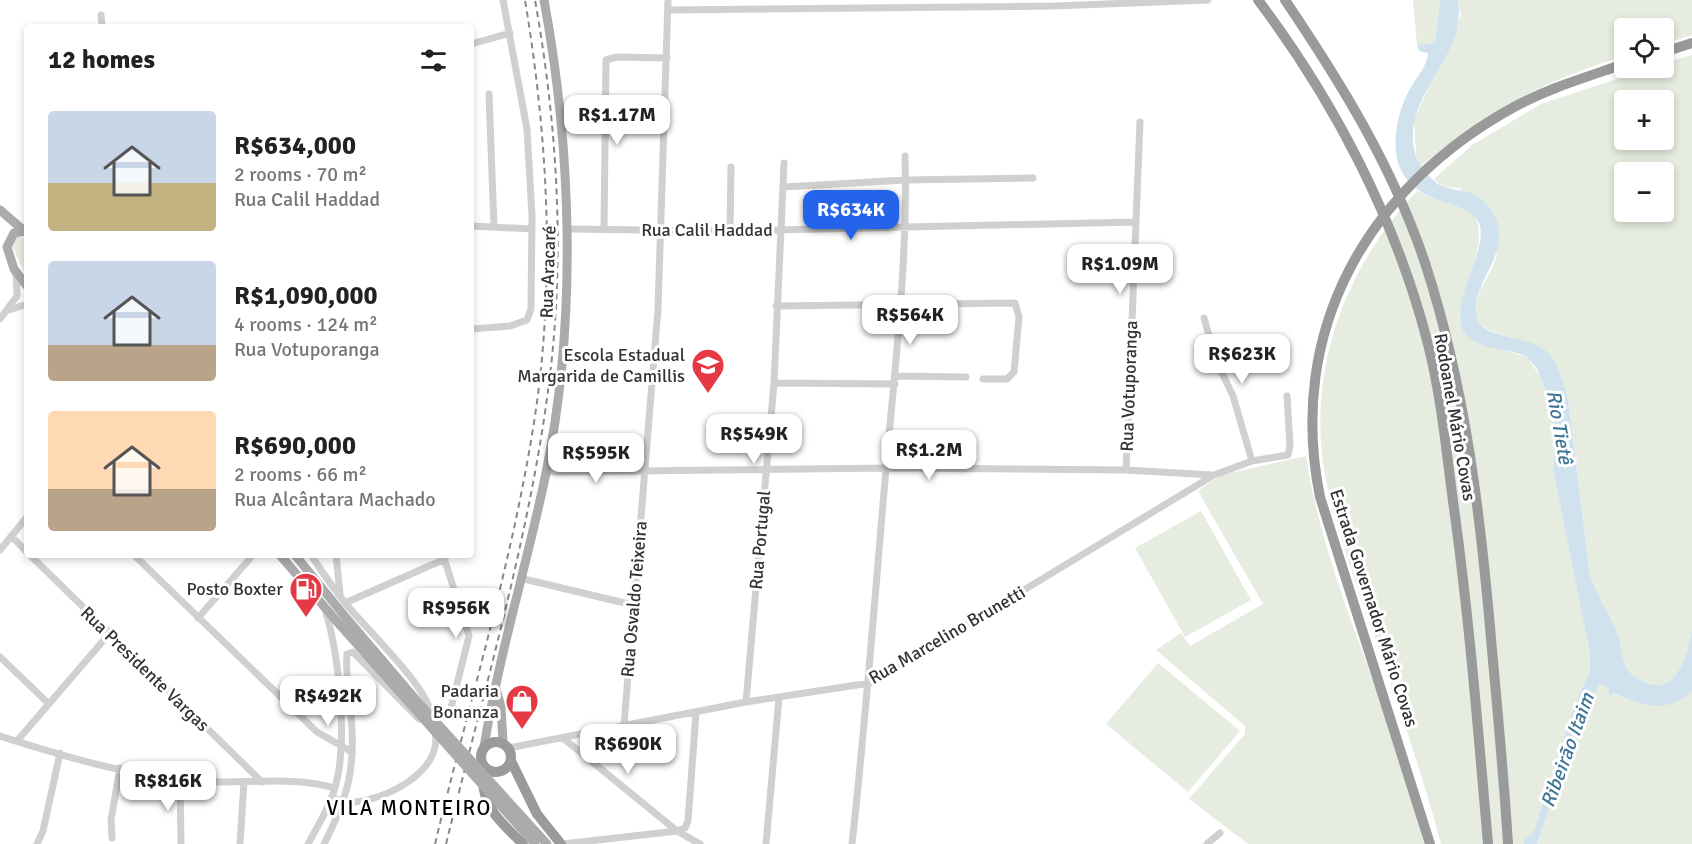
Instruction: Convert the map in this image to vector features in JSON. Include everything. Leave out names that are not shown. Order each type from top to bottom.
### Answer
[{"type":"highway","name":"Rodoanel Mário Covas","points":[[1258,0],[1308,73],[1357,157],[1394,243],[1428,344],[1446,439],[1461,555],[1488,844]]},
{"type":"highway","name":"Rodoanel Mário Covas","points":[[1285,0],[1342,86],[1385,167],[1425,262],[1451,355],[1467,438],[1485,565],[1508,844]]},
{"type":"highway","points":[[1674,49],[1692,44]]},
{"type":"highway","name":"Estrada Governador Mário Covas","points":[[1430,844],[1318,488],[1312,446],[1312,388],[1329,313],[1355,258],[1386,213],[1416,180],[1445,154],[1491,120],[1516,106],[1543,93],[1614,68]]},
{"type":"highway","points":[[522,844],[491,810],[485,800],[484,768],[480,757],[484,747],[491,742],[506,746],[537,814],[562,844]]},
{"type":"highway","points":[[484,768],[500,772],[511,761]]},
{"type":"main road","name":"Rua Aracaré","points":[[484,747],[495,684],[546,472],[561,355],[567,229],[565,170],[552,44],[544,0]]},
{"type":"main road","points":[[0,210],[24,230]]},
{"type":"main road","points":[[8,255],[9,238],[14,233],[24,231]]},
{"type":"main road","points":[[0,237],[14,269],[24,282]]},
{"type":"main road","points":[[283,558],[324,606],[344,622],[547,844]]},
{"type":"main road","points":[[297,558],[344,622],[535,844]]},
{"type":"main road","name":"Rua Aracaré","points":[[495,684],[506,746]]},
{"type":"street","points":[[474,329],[516,325],[529,316],[532,229],[527,129],[503,0]]},
{"type":"street","name":"Rua Osvaldo Teixeira","points":[[624,725],[662,232],[668,0]]},
{"type":"street","points":[[668,9],[1208,0]]},
{"type":"street","points":[[101,15],[102,24]]},
{"type":"street","points":[[474,43],[510,33]]},
{"type":"street","points":[[604,229],[606,60],[617,57],[667,58]]},
{"type":"street","points":[[489,94],[494,227]]},
{"type":"street","name":"Rua Votuporanga","points":[[1126,470],[1140,122]]},
{"type":"street","points":[[852,844],[870,683],[901,305],[905,227],[905,156]]},
{"type":"street","name":"Rua Portugal","points":[[747,702],[774,383],[784,162]]},
{"type":"street","points":[[730,231],[731,166]]},
{"type":"street","points":[[783,187],[906,180],[1033,178]]},
{"type":"street","name":"Rua Calil Haddad","points":[[567,229],[662,232],[1136,222]]},
{"type":"street","points":[[474,226],[532,229]]},
{"type":"street","points":[[0,319],[18,290],[14,269]]},
{"type":"street","points":[[777,306],[1015,303],[1018,310],[1015,369],[1007,379],[983,379]]},
{"type":"street","points":[[7,311],[24,305]]},
{"type":"street","points":[[1204,318],[1216,360],[1233,396],[1252,461]]},
{"type":"street","points":[[774,383],[966,377]]},
{"type":"street","name":"Rua Marcelino Brunetti","points":[[506,746],[563,738],[747,702],[870,683],[1214,475],[1252,461],[1289,454],[1287,396]]},
{"type":"street","points":[[546,472],[886,468],[1126,470],[1214,475]]},
{"type":"street","points":[[0,550],[24,521]]},
{"type":"street","name":"Rua Presidente Vargas","points":[[11,536],[24,550]]},
{"type":"street","name":"Rua Presidente Vargas","points":[[32,558],[262,782]]},
{"type":"street","points":[[137,558],[317,732],[341,748],[352,752]]},
{"type":"street","points":[[198,618],[250,558]]},
{"type":"street","points":[[313,558],[343,600],[413,681],[430,707],[437,746],[427,765],[414,779],[363,800],[345,802],[332,798]]},
{"type":"street","points":[[336,558],[343,600]]},
{"type":"street","points":[[343,600],[442,558]]},
{"type":"street","points":[[324,844],[345,802],[352,752],[347,654],[353,652],[412,716],[433,720],[450,712],[469,644],[467,628],[444,558]]},
{"type":"street","points":[[520,578],[633,604]]},
{"type":"street","points":[[308,844],[332,798],[341,748],[334,645],[324,606]]},
{"type":"street","points":[[16,741],[109,634]]},
{"type":"street","points":[[0,657],[48,703]]},
{"type":"street","points":[[766,844],[779,698]]},
{"type":"street","points":[[562,844],[677,831],[685,828],[688,821],[696,713]]},
{"type":"street","points":[[0,736],[120,768],[180,780],[310,782],[335,788]]},
{"type":"street","points":[[563,738],[677,831],[700,844]]},
{"type":"street","points":[[37,844],[43,831],[60,753]]},
{"type":"street","points":[[112,838],[111,820],[120,768]]},
{"type":"street","points":[[180,780],[181,844]]},
{"type":"street","points":[[240,844],[244,782]]},
{"type":"street","points":[[1207,844],[1220,833]]},
{"type":"shaded area","points":[[1413,0],[1440,0],[1435,43],[1417,45]]},
{"type":"shaded area","points":[[1458,0],[1692,0],[1692,35],[1674,41],[1674,18],[1614,18],[1614,59],[1567,76],[1516,100],[1469,129],[1421,166],[1416,155],[1414,120],[1461,15]]},
{"type":"shaded area","points":[[1692,55],[1692,631],[1680,669],[1667,683],[1659,685],[1642,681],[1628,670],[1618,635],[1590,575],[1568,399],[1557,368],[1547,353],[1538,347],[1492,331],[1477,319],[1476,301],[1494,264],[1498,239],[1460,188],[1443,187],[1434,179],[1472,145],[1541,104],[1620,78],[1674,78],[1674,60]]},
{"type":"shaded area","points":[[1417,191],[1463,207],[1476,218],[1479,231],[1478,245],[1459,319],[1473,341],[1527,357],[1544,382],[1552,404],[1555,428],[1553,470],[1590,653],[1590,670],[1574,707],[1533,833],[1524,839],[1524,844],[1441,844],[1416,759],[1344,547],[1325,475],[1321,436],[1321,397],[1327,359],[1337,322],[1370,252],[1392,220]]},
{"type":"shaded area","points":[[17,237],[24,238],[24,272],[11,244]]},
{"type":"shaded area","points":[[1306,456],[1329,555],[1397,747],[1424,844],[1248,844],[1189,799],[1245,734],[1245,726],[1156,650],[1181,633],[1190,646],[1263,604],[1198,491],[1221,475]]},
{"type":"shaded area","points":[[1201,511],[1251,600],[1185,637],[1135,548]]},
{"type":"shaded area","points":[[1158,663],[1240,731],[1188,792],[1106,724]]},
{"type":"shaded area","points":[[1600,682],[1609,689],[1608,697],[1613,693],[1643,703],[1673,702],[1692,692],[1692,844],[1537,844],[1579,723]]},
{"type":"water","points":[[1440,0],[1458,0],[1459,20],[1446,57],[1418,110],[1413,129],[1414,149],[1421,165],[1434,181],[1444,187],[1479,197],[1489,207],[1497,223],[1499,238],[1491,266],[1479,292],[1476,305],[1477,318],[1481,325],[1489,330],[1540,347],[1548,353],[1558,368],[1568,399],[1590,575],[1618,635],[1628,670],[1647,683],[1658,685],[1667,683],[1680,669],[1692,631],[1692,692],[1682,699],[1654,706],[1613,693],[1608,697],[1609,689],[1600,683],[1579,723],[1537,844],[1524,844],[1524,839],[1533,833],[1574,707],[1590,670],[1590,653],[1553,470],[1555,428],[1552,404],[1537,369],[1527,357],[1481,345],[1464,332],[1460,319],[1461,303],[1478,252],[1481,236],[1479,223],[1474,215],[1465,210],[1419,190],[1408,181],[1397,159],[1396,139],[1399,117],[1410,89],[1424,67],[1428,53],[1419,51],[1417,45],[1435,43]]},
{"type":"railway","points":[[435,844],[505,569],[528,458],[543,352],[547,251],[546,201],[539,100],[525,0]]},
{"type":"railway","points":[[446,844],[519,552],[542,434],[555,328],[558,234],[556,187],[549,93],[535,0]]},
{"type":"place","name":"Escola Estadual Margarida de Camillis","points":[[708,394]]},
{"type":"place","name":"Posto Boxter","points":[[306,618]]},
{"type":"place","name":"Padaria Bonanza","points":[[522,730]]},
{"type":"district","name":"VILA MONTEIRO","points":[[409,808]]},
{"type":"water label","name":"Rio Tietê","points":[[1560,427]]},
{"type":"water label","name":"Ribeirão Itaim","points":[[1567,750]]}]
